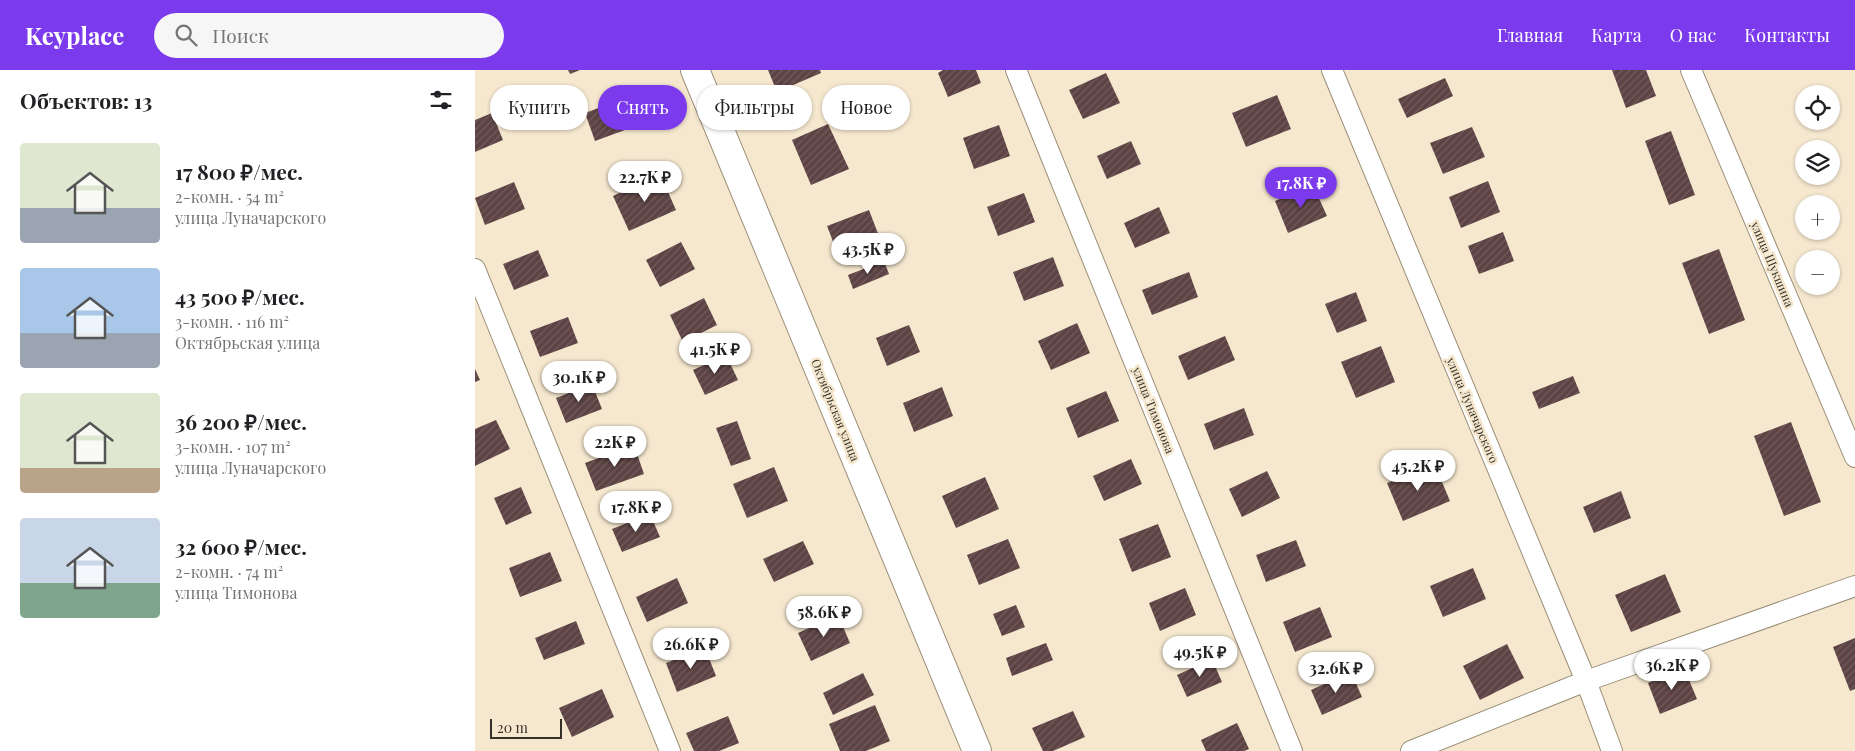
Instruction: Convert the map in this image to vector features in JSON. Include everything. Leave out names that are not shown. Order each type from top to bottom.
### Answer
[{"type":"street","name":"Октябрьская улица","points":[[695,70],[977,751]]},
{"type":"street","name":"улица Тимонова","points":[[1016,70],[1292,751]]},
{"type":"street","name":"улица Луначарского","points":[[1332,70],[1586,681],[1612,751]]},
{"type":"street","name":"улица Шукшина","points":[[1691,70],[1855,457]]},
{"type":"street","points":[[475,269],[670,751]]},
{"type":"street","points":[[1411,751],[1586,681],[1855,586]]},
{"type":"building","points":[[568,70],[580,70],[570,74]]},
{"type":"building","points":[[768,70],[820,70],[821,73],[793,85],[774,85]]},
{"type":"building","points":[[943,70],[976,70],[981,83],[948,97],[938,73]]},
{"type":"building","points":[[1612,70],[1646,70],[1656,96],[1626,108]]},
{"type":"building","points":[[1106,73],[1120,103],[1083,119],[1069,90]]},
{"type":"building","points":[[1445,78],[1453,96],[1407,118],[1398,99]]},
{"type":"building","points":[[1277,95],[1291,129],[1246,147],[1232,113]]},
{"type":"building","points":[[598,108],[598,130],[625,130],[595,141],[588,121],[588,112]]},
{"type":"building","points":[[490,114],[490,130],[499,130],[503,140],[475,152],[475,120]]},
{"type":"building","points":[[999,125],[1010,156],[974,169],[963,138]]},
{"type":"building","points":[[822,127],[822,130],[831,130],[849,169],[811,185],[792,140]]},
{"type":"building","points":[[1472,127],[1485,157],[1443,174],[1430,143]]},
{"type":"building","points":[[1671,131],[1695,195],[1669,205],[1645,141]]},
{"type":"building","points":[[1131,141],[1141,164],[1107,179],[1097,156]]},
{"type":"building","points":[[660,174],[676,210],[629,231],[613,196]]},
{"type":"building","points":[[1488,181],[1500,212],[1461,228],[1449,197]]},
{"type":"building","points":[[514,182],[525,209],[485,225],[475,198]]},
{"type":"building","points":[[1313,185],[1327,216],[1288,233],[1275,201]]},
{"type":"building","points":[[1024,193],[1035,222],[998,236],[987,207]]},
{"type":"building","points":[[1159,207],[1170,233],[1135,248],[1124,223]]},
{"type":"building","points":[[869,210],[882,244],[840,259],[827,226]]},
{"type":"building","points":[[1503,232],[1514,261],[1479,274],[1468,246]]},
{"type":"building","points":[[681,242],[695,269],[660,287],[646,260]]},
{"type":"building","points":[[1719,249],[1745,320],[1709,334],[1682,263]]},
{"type":"building","points":[[538,250],[549,276],[514,290],[503,264]]},
{"type":"building","points":[[1053,257],[1064,286],[1024,301],[1013,272]]},
{"type":"building","points":[[884,261],[889,274],[853,289],[848,275]]},
{"type":"building","points":[[1189,272],[1198,297],[1152,315],[1142,290]]},
{"type":"building","points":[[1356,292],[1367,321],[1337,333],[1325,304]]},
{"type":"building","points":[[704,298],[717,325],[683,342],[670,315]]},
{"type":"building","points":[[568,317],[578,343],[540,357],[530,331]]},
{"type":"building","points":[[1077,323],[1090,353],[1051,370],[1038,341]]},
{"type":"building","points":[[909,325],[920,352],[887,366],[876,338]]},
{"type":"building","points":[[1225,336],[1235,360],[1188,380],[1178,356]]},
{"type":"building","points":[[1381,346],[1395,382],[1356,398],[1341,362]]},
{"type":"building","points":[[726,355],[738,380],[705,395],[693,370]]},
{"type":"building","points":[[475,369],[480,380],[475,382]]},
{"type":"building","points":[[1573,376],[1580,393],[1539,409],[1532,392]]},
{"type":"building","points":[[592,384],[602,409],[566,423],[556,398]]},
{"type":"building","points":[[942,387],[953,416],[914,432],[903,403]]},
{"type":"building","points":[[1106,391],[1119,421],[1078,438],[1066,408]]},
{"type":"building","points":[[1244,408],[1254,435],[1214,450],[1204,424]]},
{"type":"building","points":[[496,420],[510,449],[475,466],[475,429]]},
{"type":"building","points":[[737,421],[751,459],[731,466],[716,428]]},
{"type":"building","points":[[1791,422],[1821,502],[1784,516],[1754,436]]},
{"type":"building","points":[[634,445],[644,474],[596,491],[585,463]]},
{"type":"building","points":[[1131,459],[1142,484],[1104,501],[1093,476]]},
{"type":"building","points":[[1434,463],[1450,501],[1403,521],[1387,483]]},
{"type":"building","points":[[774,467],[788,501],[747,518],[733,484]]},
{"type":"building","points":[[1267,471],[1280,498],[1242,517],[1229,489]]},
{"type":"building","points":[[985,477],[999,509],[956,528],[942,496]]},
{"type":"building","points":[[521,487],[532,513],[506,525],[494,498]]},
{"type":"building","points":[[1621,491],[1631,518],[1594,533],[1583,507]]},
{"type":"building","points":[[650,514],[660,537],[622,552],[612,529]]},
{"type":"building","points":[[1158,524],[1171,557],[1132,572],[1119,539]]},
{"type":"building","points":[[1008,539],[1020,568],[979,585],[967,555]]},
{"type":"building","points":[[1296,540],[1306,566],[1266,582],[1256,555]]},
{"type":"building","points":[[803,541],[814,564],[774,582],[763,559]]},
{"type":"building","points":[[550,552],[562,581],[520,597],[509,568]]},
{"type":"building","points":[[1473,568],[1486,599],[1443,617],[1430,586]]},
{"type":"building","points":[[1665,574],[1681,612],[1631,632],[1615,595]]},
{"type":"building","points":[[677,578],[688,603],[647,622],[636,597]]},
{"type":"building","points":[[1185,588],[1196,615],[1160,631],[1149,603]]},
{"type":"building","points":[[1016,605],[1025,627],[1002,636],[993,614]]},
{"type":"building","points":[[1320,607],[1332,637],[1295,652],[1283,622]]},
{"type":"building","points":[[838,615],[850,643],[811,661],[798,633]]},
{"type":"building","points":[[576,621],[585,644],[544,660],[535,638]]},
{"type":"building","points":[[1855,638],[1855,689],[1850,691],[1833,647]]},
{"type":"building","points":[[1046,643],[1053,660],[1012,676],[1006,658]]},
{"type":"building","points":[[1507,644],[1524,678],[1480,700],[1463,666]]},
{"type":"building","points":[[705,648],[716,676],[677,692],[666,663]]},
{"type":"building","points":[[1212,659],[1222,682],[1187,697],[1177,675]]},
{"type":"building","points":[[1684,668],[1697,699],[1660,714],[1648,683]]},
{"type":"building","points":[[1351,672],[1362,697],[1322,715],[1311,690]]},
{"type":"building","points":[[863,673],[874,695],[833,715],[823,693]]},
{"type":"building","points":[[602,689],[614,717],[572,737],[559,708]]},
{"type":"building","points":[[875,705],[890,741],[866,751],[840,751],[829,724]]},
{"type":"building","points":[[1073,711],[1085,737],[1053,751],[1043,751],[1032,728]]},
{"type":"building","points":[[728,716],[739,743],[719,751],[694,751],[686,733]]},
{"type":"building","points":[[1237,723],[1249,749],[1244,751],[1206,751],[1201,740]]}]
